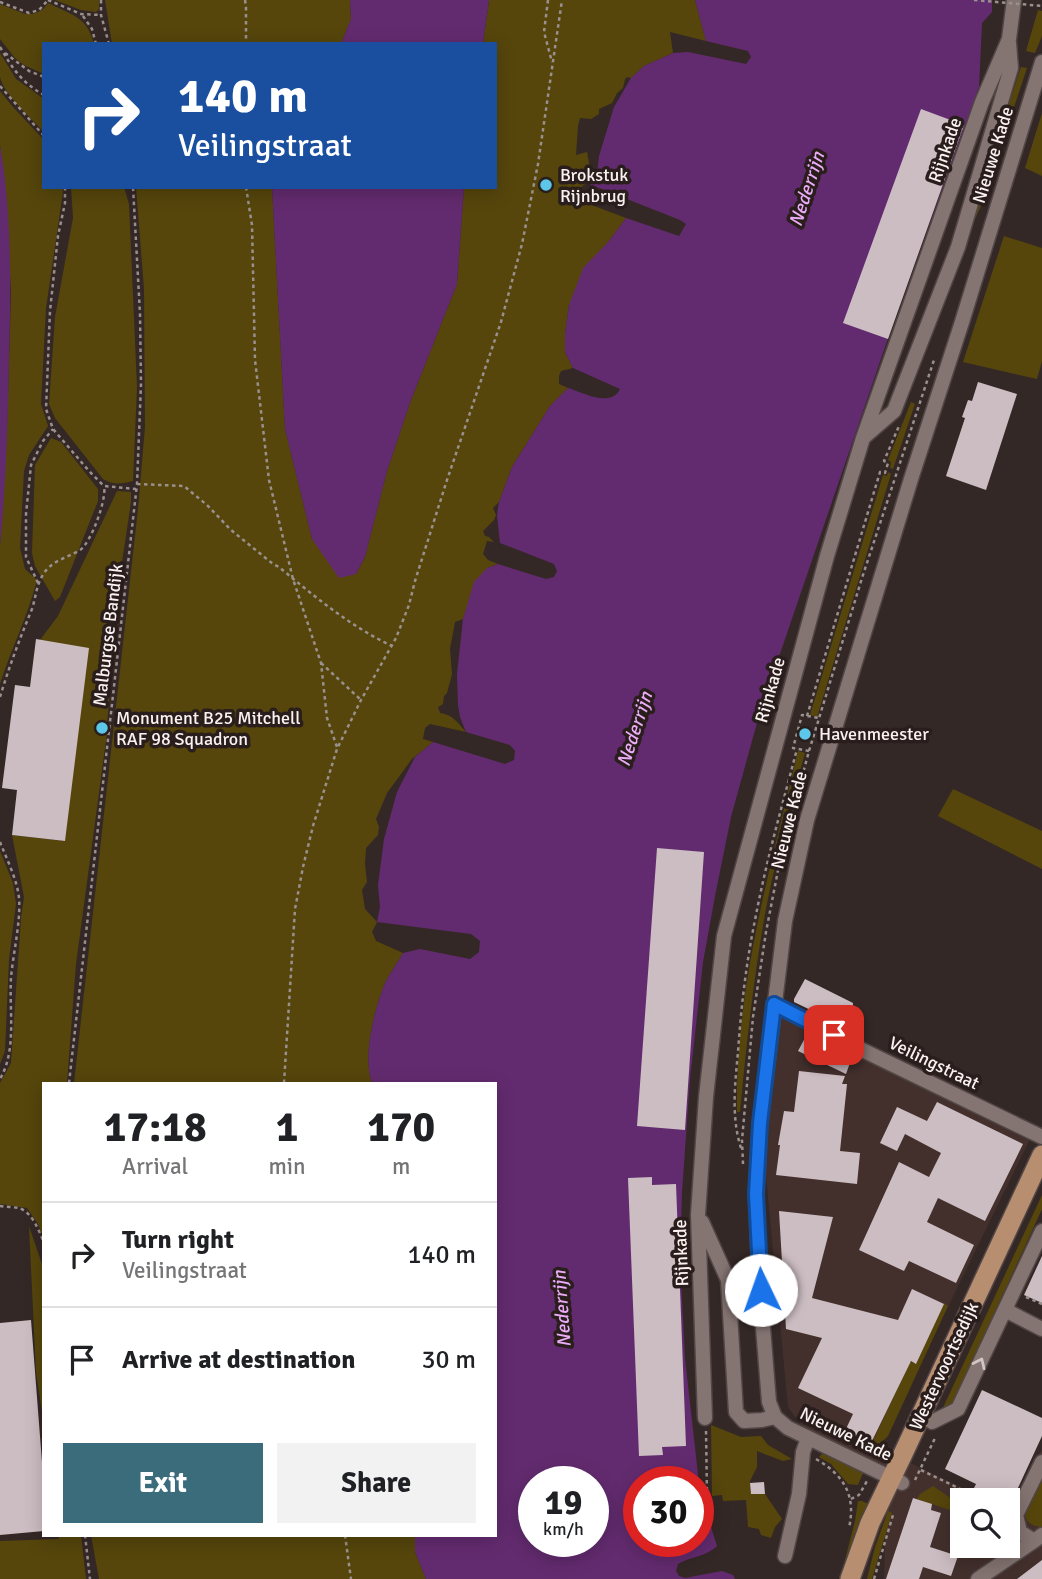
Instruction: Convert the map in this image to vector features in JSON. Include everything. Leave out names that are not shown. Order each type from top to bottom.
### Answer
[{"type":"main road","name":"Westervoortsedijk","points":[[864,1579],[885,1508],[1042,1154]]},
{"type":"main road","name":"Westervoortsedijk","points":[[850,1579],[870,1522],[932,1422],[1042,1185]]},
{"type":"street","name":"Rijnkade","points":[[705,1418],[698,1214],[706,1097],[724,936],[827,556],[863,438],[982,102],[1009,39],[1014,0]]},
{"type":"street","name":"Nieuwe Kade","points":[[863,438],[894,411],[958,247],[1012,68],[1009,39]]},
{"type":"street","name":"Nieuwe Kade","points":[[897,1480],[788,1429],[775,1417],[769,1402],[756,1194],[760,1123],[785,920],[807,820],[1041,65]]},
{"type":"street","points":[[958,247],[983,254]]},
{"type":"street","name":"Veilingstraat","points":[[774,1004],[1042,1137]]},
{"type":"street","name":"Nieuwe Kade","points":[[698,1214],[728,1280],[736,1412],[744,1421],[775,1417]]},
{"type":"street","name":"Westervoortsedijk","points":[[932,1422],[958,1409],[1042,1231]]},
{"type":"street","points":[[1005,1310],[1042,1329]]},
{"type":"street","points":[[785,1556],[799,1494],[803,1452],[808,1438]]},
{"type":"street","points":[[1038,1538],[1020,1532],[1016,1515],[1042,1462]]},
{"type":"street","points":[[978,1579],[1038,1538]]},
{"type":"path","points":[[0,2],[29,13],[39,10],[49,0],[81,14],[102,15]]},
{"type":"path","points":[[101,0],[109,42]]},
{"type":"path","points":[[245,0],[246,42]]},
{"type":"path","points":[[548,0],[544,32],[553,64]]},
{"type":"path","points":[[284,1082],[295,909],[313,826],[337,749],[392,646],[409,605],[447,480],[501,322],[513,282],[538,164],[562,0]]},
{"type":"path","points":[[974,0],[1042,6]]},
{"type":"path","points":[[81,14],[92,29],[95,42]]},
{"type":"path","points":[[1,49],[29,71],[42,76]]},
{"type":"path","points":[[1,49],[23,81],[42,94]]},
{"type":"path","points":[[0,86],[42,134]]},
{"type":"path","points":[[0,697],[15,649],[33,606],[38,583],[51,565],[85,546],[104,499],[104,486],[53,429],[46,410],[49,322],[65,189]]},
{"type":"path","name":"Malburgse Bandijk","points":[[69,1082],[137,486],[141,396],[140,314],[133,189]]},
{"type":"path","points":[[246,189],[252,225],[255,360],[269,480],[293,579],[321,663],[327,719],[337,749]]},
{"type":"path","points":[[820,718],[807,716],[880,472],[885,473],[888,463],[884,461],[901,422]]},
{"type":"path","points":[[38,583],[26,557],[26,514],[31,465],[43,441],[53,429]]},
{"type":"path","points":[[886,469],[896,472]]},
{"type":"path","points":[[104,486],[184,486],[231,530],[324,605],[371,636],[392,646]]},
{"type":"path","points":[[321,663],[361,700]]},
{"type":"path","name":"Nieuwe Kade","points":[[742,1151],[736,1131],[735,1093],[747,962],[761,893],[797,749],[793,748],[802,715],[807,716]]},
{"type":"path","points":[[797,749],[809,751]]},
{"type":"path","points":[[0,842],[16,884],[19,907],[11,982],[8,1060],[0,1079]]},
{"type":"path","points":[[0,1206],[24,1211],[37,1225],[42,1238]]},
{"type":"path","points":[[1014,1291],[1042,1304]]},
{"type":"path","points":[[705,1418],[707,1466]]},
{"type":"path","points":[[921,1470],[958,1488]]},
{"type":"path","points":[[851,1499],[859,1495]]},
{"type":"path","points":[[85,1537],[90,1579]]},
{"type":"path","points":[[345,1537],[351,1579]]},
{"type":"shaded area","points":[[55,0],[99,0],[99,9],[96,12],[81,10]]},
{"type":"shaded area","points":[[105,0],[350,0],[351,19],[342,42],[112,42]]},
{"type":"shaded area","points":[[489,0],[695,0],[706,41],[670,32],[673,53],[644,66],[631,78],[627,77],[612,103],[599,109],[599,114],[591,119],[580,118],[576,155],[587,152],[591,174],[596,176],[589,184],[579,189],[581,201],[626,218],[569,305],[565,352],[573,368],[561,371],[559,376],[559,384],[568,388],[550,406],[512,467],[499,502],[493,508],[496,515],[494,520],[483,531],[485,536],[494,542],[487,541],[483,554],[488,560],[498,564],[487,568],[463,619],[455,622],[450,649],[452,674],[443,704],[438,707],[440,713],[451,717],[466,732],[430,724],[425,728],[423,739],[433,742],[412,759],[387,793],[376,819],[378,835],[366,848],[367,882],[362,890],[365,909],[377,922],[372,932],[376,941],[403,953],[386,981],[374,1017],[368,1060],[372,1082],[74,1082],[145,427],[144,289],[136,189],[272,189],[285,429],[312,539],[356,574],[365,557],[387,471],[411,400],[457,284],[464,189],[497,189],[497,42],[483,42]]},
{"type":"shaded area","points":[[48,3],[83,22],[93,42],[42,42],[42,73],[15,58],[0,39],[0,4],[25,14],[35,13]]},
{"type":"shaded area","points":[[1038,10],[1042,11],[1042,36],[1035,53],[1026,51]]},
{"type":"shaded area","points":[[0,53],[16,79],[42,98],[42,130],[12,98],[0,77]]},
{"type":"shaded area","points":[[1021,67],[1027,68],[975,219],[978,196]]},
{"type":"shaded area","points":[[0,91],[42,138],[42,189],[62,189],[63,192],[46,308],[41,404],[48,426],[29,455],[24,471],[20,548],[25,569],[37,580],[0,684],[0,546],[11,292],[0,145]]},
{"type":"shaded area","points":[[1042,113],[1042,176],[1025,168]]},
{"type":"shaded area","points":[[71,189],[125,189],[129,204],[137,387],[133,481],[125,483],[103,479],[55,418],[49,404],[55,317],[73,218]]},
{"type":"shaded area","points":[[1004,236],[1042,248],[1042,361],[1037,379],[963,362]]},
{"type":"shaded area","points":[[911,402],[915,404],[893,469],[890,468],[891,462],[888,460]]},
{"type":"shaded area","points":[[51,438],[61,442],[98,489],[98,501],[60,597],[55,601],[35,566],[32,553],[35,465]]},
{"type":"shaded area","points":[[888,472],[891,474],[817,717],[810,715],[883,475],[887,476]]},
{"type":"shaded area","points":[[117,491],[131,492],[107,724],[102,725],[101,730],[107,733],[76,964],[67,1082],[42,1082],[42,1234],[27,1208],[0,1204],[0,1083],[11,1063],[24,897],[12,835],[65,841],[40,640],[58,616]]},
{"type":"shaded area","points":[[798,751],[805,753],[768,899],[753,992],[740,1112],[737,1112],[738,1066],[748,975]]},
{"type":"shaded area","points":[[953,789],[1042,831],[1042,869],[938,816]]},
{"type":"shaded area","points":[[0,851],[13,883],[16,904],[9,959],[5,1051],[0,1064]]},
{"type":"shaded area","points":[[776,1014],[1030,1139],[879,1448],[962,1488],[950,1488],[950,1558],[1020,1558],[1020,1492],[1042,1449],[1042,1579],[884,1579],[887,1477],[821,1452],[788,1407],[760,1112]]},
{"type":"shaded area","points":[[1042,1195],[1042,1209],[959,1390],[961,1396],[955,1404],[941,1412]]},
{"type":"shaded area","points":[[29,1226],[42,1264],[42,1412],[36,1372]]},
{"type":"shaded area","points":[[944,1303],[948,1306],[888,1436],[874,1450],[861,1446],[864,1440],[872,1443],[910,1362],[916,1363]]},
{"type":"shaded area","points":[[711,1425],[741,1437],[761,1436],[768,1445],[792,1459],[783,1461],[757,1451],[757,1467],[750,1481],[751,1494],[765,1494],[782,1519],[771,1538],[761,1535],[759,1529],[748,1527],[746,1500],[723,1501],[722,1495],[714,1496],[714,1466],[712,1466]]},
{"type":"shaded area","points":[[823,1453],[863,1473],[858,1485],[848,1484],[831,1464],[819,1457]]},
{"type":"shaded area","points":[[1042,1477],[1042,1527],[1032,1525],[1025,1514]]},
{"type":"shaded area","points":[[933,1486],[950,1498],[950,1510],[917,1499]]},
{"type":"shaded area","points":[[858,1501],[873,1506],[845,1579],[840,1579],[855,1521]]},
{"type":"shaded area","points":[[888,1511],[892,1513],[872,1579],[867,1579],[875,1547]]},
{"type":"shaded area","points":[[81,1537],[86,1579],[0,1579],[0,1541]]},
{"type":"shaded area","points":[[91,1537],[415,1537],[415,1552],[426,1579],[99,1579]]},
{"type":"water","points":[[350,0],[489,0],[483,42],[342,42],[351,19]]},
{"type":"water","name":"Nederrijn","points":[[695,0],[992,0],[992,12],[982,23],[979,87],[898,309],[760,712],[731,817],[703,962],[690,1079],[680,1259],[685,1359],[697,1466],[623,1466],[623,1557],[694,1557],[678,1564],[676,1571],[679,1576],[685,1578],[722,1571],[733,1575],[735,1579],[426,1579],[415,1552],[415,1537],[497,1537],[497,1082],[372,1082],[368,1060],[374,1017],[386,981],[403,953],[420,949],[470,959],[479,952],[480,941],[471,934],[377,922],[380,907],[378,885],[384,839],[397,792],[415,757],[433,742],[505,764],[514,760],[515,751],[510,745],[466,732],[460,717],[457,674],[463,619],[474,582],[487,568],[498,564],[546,579],[554,577],[557,571],[554,564],[500,543],[497,515],[499,502],[512,467],[550,406],[568,388],[604,398],[616,395],[620,389],[573,368],[565,352],[569,305],[583,268],[609,241],[626,218],[679,236],[686,224],[589,184],[597,175],[599,156],[614,107],[631,78],[644,66],[673,53],[688,52],[746,64],[751,57],[748,51],[706,41]]},
{"type":"water","points":[[0,146],[7,198],[10,279],[7,429],[0,546]]},
{"type":"water","points":[[272,189],[464,189],[457,284],[411,400],[387,471],[365,557],[356,574],[339,578],[312,539],[285,429]]},
{"type":"building","points":[[921,109],[964,125],[888,339],[843,323]]},
{"type":"building","points":[[978,382],[1017,394],[986,490],[946,476],[965,418],[962,417],[968,400],[972,401]]},
{"type":"building","points":[[36,639],[89,648],[65,841],[12,835],[17,790],[2,788],[15,685],[30,687]]},
{"type":"building","points":[[657,848],[704,852],[685,1130],[637,1126]]},
{"type":"building","points":[[805,979],[853,1003],[852,1026],[844,1026],[794,1002]]},
{"type":"building","points":[[805,1038],[830,1050],[829,1052],[851,1060],[846,1074],[798,1051]]},
{"type":"building","points":[[799,1071],[845,1076],[842,1084],[847,1084],[840,1151],[860,1153],[857,1184],[776,1175],[784,1111],[794,1112]]},
{"type":"building","points":[[937,1102],[1023,1144],[985,1221],[938,1198],[927,1222],[974,1245],[956,1283],[909,1261],[904,1271],[859,1250],[899,1162],[929,1177],[941,1153],[905,1134],[897,1151],[880,1143],[897,1107],[927,1121]]},
{"type":"building","points":[[652,1177],[652,1185],[676,1184],[686,1446],[662,1447],[663,1455],[639,1456],[628,1178]]},
{"type":"building","points":[[779,1211],[833,1217],[812,1298],[898,1320],[912,1289],[944,1304],[916,1364],[911,1361],[871,1443],[845,1431],[853,1414],[798,1388],[822,1338],[786,1329]]},
{"type":"building","points":[[1042,1256],[1042,1303],[1024,1295]]},
{"type":"building","points":[[31,1320],[42,1462],[42,1531],[0,1535],[0,1323]]},
{"type":"building","points":[[982,1390],[1042,1418],[1042,1436],[1018,1488],[974,1488],[976,1484],[945,1469]]},
{"type":"building","points":[[764,1482],[765,1494],[751,1494],[750,1483]]},
{"type":"building","points":[[913,1498],[932,1504],[931,1510],[941,1513],[930,1547],[950,1553],[950,1558],[957,1558],[951,1576],[923,1567],[919,1579],[886,1579]]},
{"type":"building","points":[[1042,1560],[1042,1579],[1017,1579]]},
{"type":"place","name":"Brokstuk Rijnbrug","points":[[546,185]]},
{"type":"place","name":"Monument B25 Mitchell RAF 98 Squadron","points":[[102,728]]},
{"type":"place","name":"Havenmeester","points":[[805,734]]},
{"type":"route","points":[[761,1290],[756,1194],[760,1123],[774,1004],[834,1035]]}]
